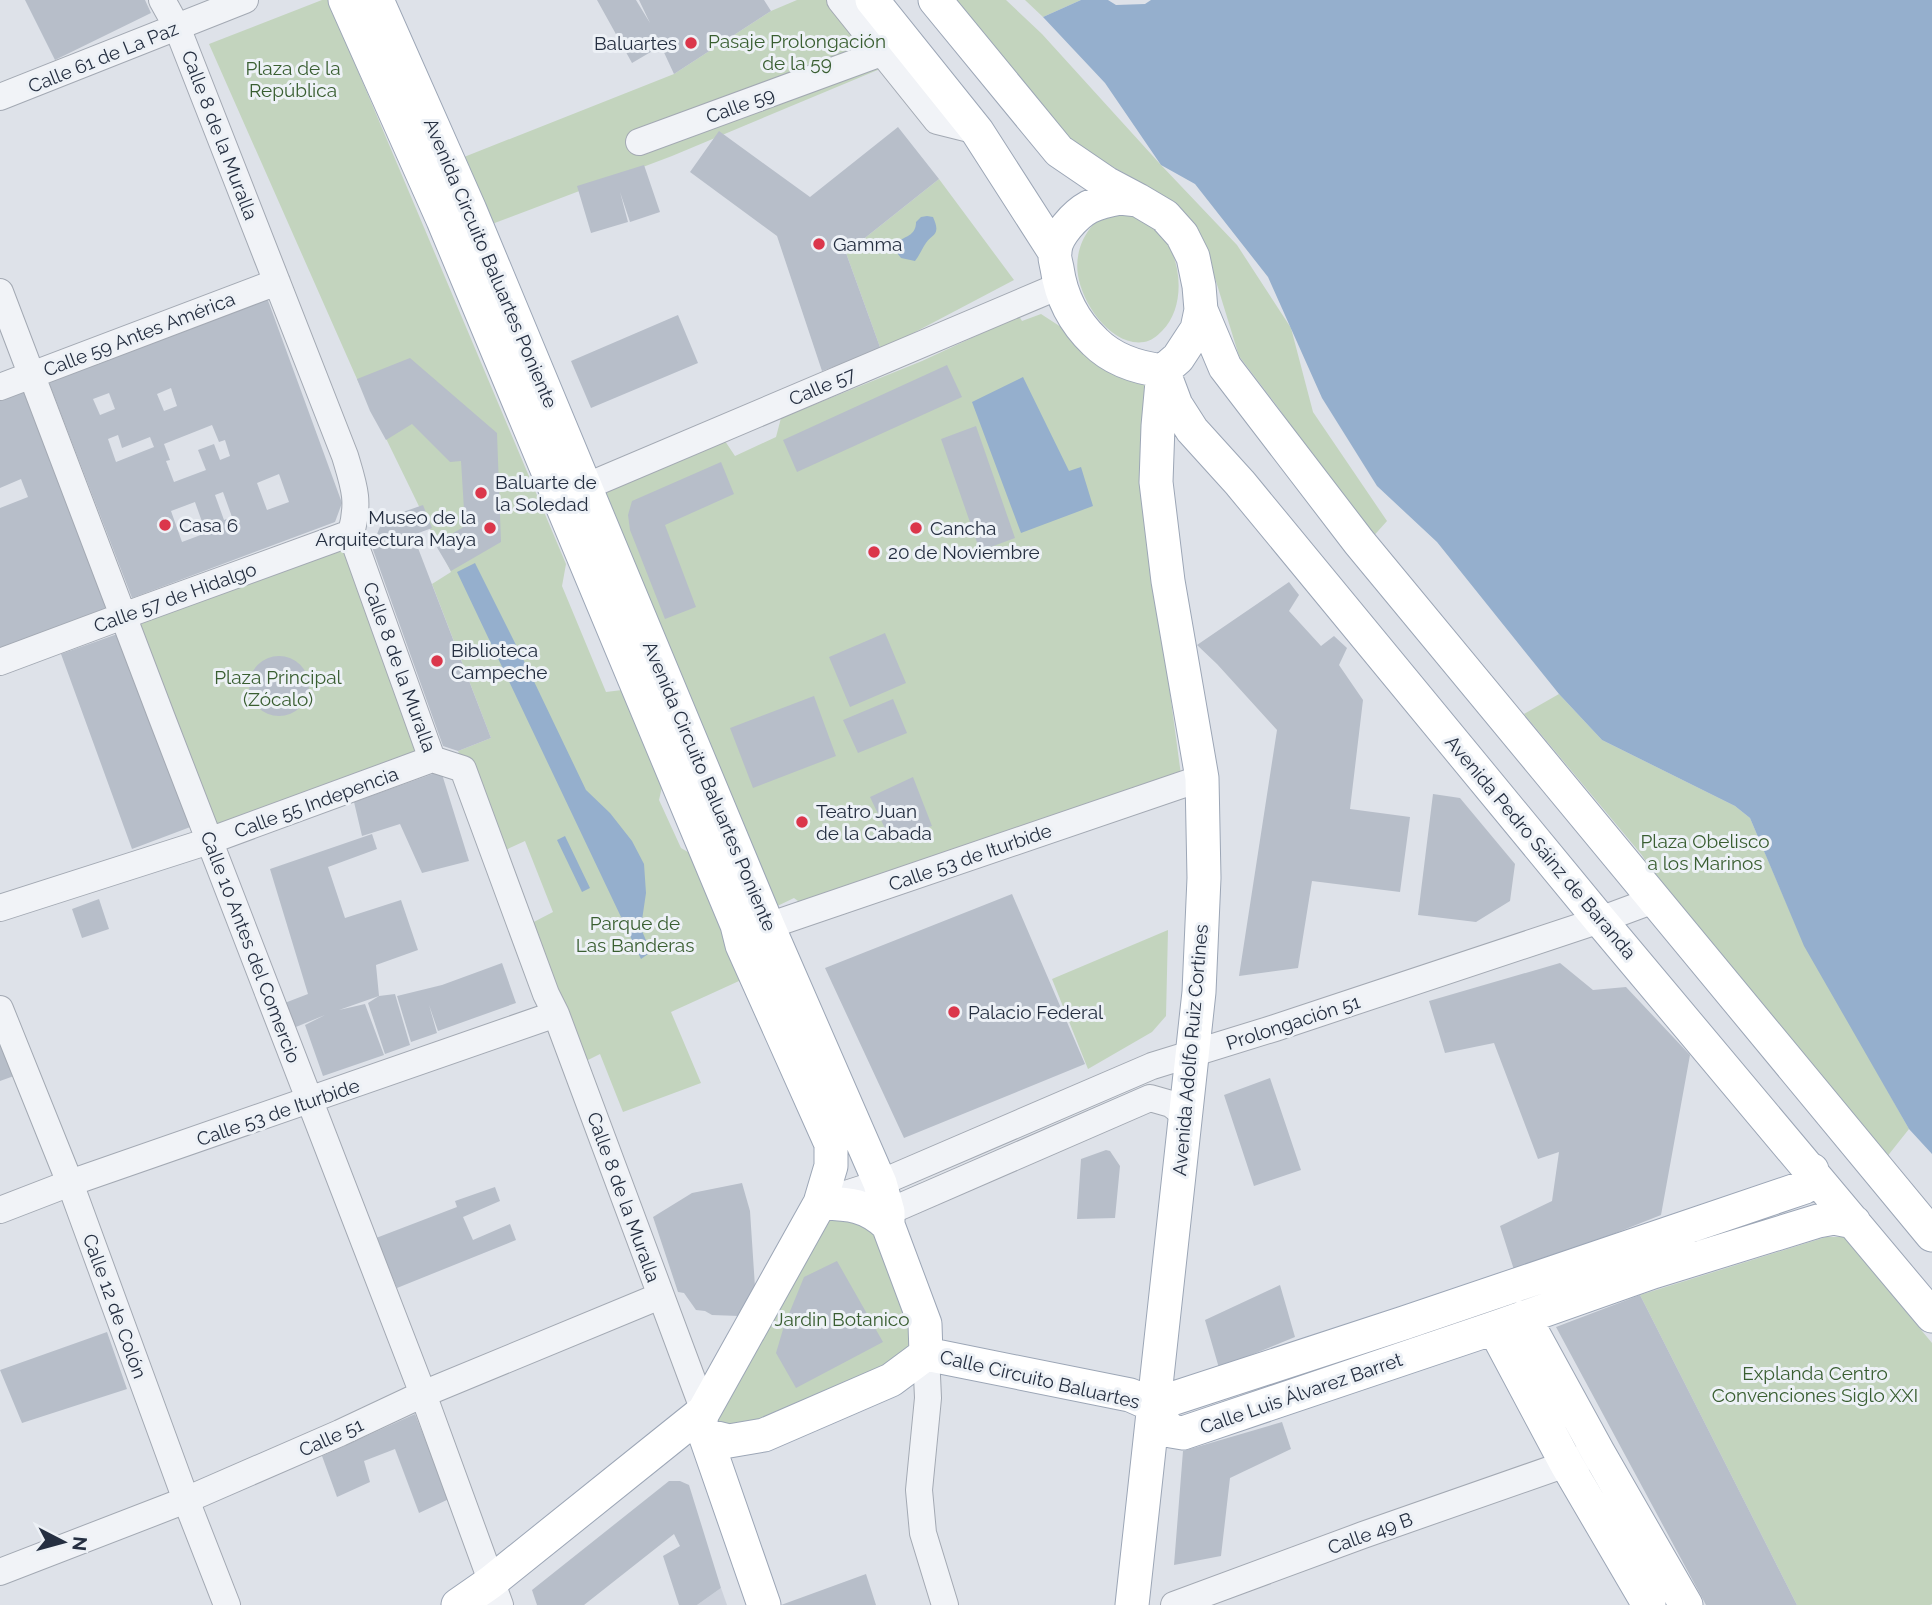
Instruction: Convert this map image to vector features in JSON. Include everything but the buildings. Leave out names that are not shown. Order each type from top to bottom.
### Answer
[{"type":"main road","name":"Avenida Circuito Baluartes Poniente","points":[[345,0],[443,220],[737,925],[755,935],[885,1207],[925,1324],[926,1354]]},
{"type":"main road","name":"Avenida Circuito Baluartes Poniente","points":[[377,0],[470,210],[585,486],[831,1144],[831,1166],[820,1203],[704,1423]]},
{"type":"main road","points":[[872,0],[976,131],[1054,251],[1059,286],[1074,318],[1097,344],[1122,360],[1143,369],[1163,371],[1178,358],[1189,343],[1197,329],[1201,310],[1193,257],[1182,235],[1165,216],[1106,183],[1059,151],[935,0]]},
{"type":"main road","points":[[1054,251],[1063,230],[1087,208],[1105,200],[1138,200]]},
{"type":"main road","points":[[1201,310],[1225,367],[1359,542],[1932,1235]]},
{"type":"main road","name":"Avenida Pedro Sáinz de Baranda","points":[[1163,371],[1176,405],[1192,430],[1240,483],[1600,920],[1932,1316]]},
{"type":"main road","name":"Avenida Adolfo Ruiz Cortines","points":[[1132,1605],[1193,1054],[1199,992],[1204,878],[1202,778],[1168,581],[1156,482],[1163,371]]},
{"type":"main road","points":[[1156,482],[1171,460],[1189,452],[1208,454],[1224,467]]},
{"type":"main road","name":"Calle Luis Álvarez Barret","points":[[1812,1170],[1805,1187],[1648,1257],[1509,1322],[1183,1433],[1171,1431],[1153,1405],[1380,1331],[1648,1257],[1835,1218],[1854,1222]]},
{"type":"main road","points":[[820,1203],[848,1204],[869,1210],[885,1207]]},
{"type":"main road","points":[[1509,1322],[1598,1452],[1686,1605]]},
{"type":"main road","points":[[1509,1322],[1567,1465],[1649,1605]]},
{"type":"main road","points":[[1380,1331],[1391,1363]]},
{"type":"main road","points":[[1327,1349],[1338,1381]]},
{"type":"main road","points":[[704,1423],[729,1441],[764,1435],[891,1380],[926,1354]]},
{"type":"main road","name":"Calle Circuito Baluartes","points":[[926,1354],[1130,1395],[1153,1405]]},
{"type":"main road","points":[[458,1605],[497,1598],[704,1423]]},
{"type":"main road","points":[[704,1423],[715,1512],[747,1605]]},
{"type":"main road","points":[[704,1423],[764,1605]]},
{"type":"street","name":"Calle 8 de la Muralla","points":[[162,0],[177,27],[352,479],[356,499],[351,533],[432,760],[463,769],[660,1296],[704,1423]]},
{"type":"street","name":"Calle 61 de La Paz","points":[[0,97],[245,0]]},
{"type":"street","points":[[840,0],[937,121],[976,131]]},
{"type":"street","name":"Calle 59","points":[[639,142],[881,53]]},
{"type":"street","name":"Calle 59 Antes América","points":[[0,387],[277,282]]},
{"type":"street","name":"Calle 57","points":[[585,486],[1059,286]]},
{"type":"street","name":"Calle 10 Antes del Comercio","points":[[0,292],[423,1394],[497,1598]]},
{"type":"street","name":"Calle 57 de Hidalgo","points":[[0,662],[351,533]]},
{"type":"street","name":"Calle 55 Indepencia","points":[[0,908],[209,841],[432,760]]},
{"type":"street","name":"Calle 53 de Iturbide","points":[[755,935],[1202,778]]},
{"type":"street","name":"Prolongación 51","points":[[885,1207],[1152,1066],[1654,900]]},
{"type":"street","name":"Calle 12 de Colón","points":[[0,1009],[69,1183],[227,1605]]},
{"type":"street","name":"Calle 53 de Iturbide","points":[[0,1210],[69,1183],[556,1014]]},
{"type":"street","points":[[885,1207],[1150,1098],[1171,1104],[1186,1116]]},
{"type":"street","name":"Calle 51","points":[[0,1572],[186,1500],[423,1394],[660,1296]]},
{"type":"street","points":[[926,1354],[929,1398],[919,1490],[923,1534],[945,1605]]},
{"type":"street","name":"Calle 49 B","points":[[1174,1605],[1598,1452]]},
{"type":"shaded area","points":[[721,1588],[727,1605],[697,1605]]},
{"type":"green space","points":[[328,0],[566,564],[562,586],[606,692],[622,690],[662,787],[659,800],[681,848],[693,855],[750,976],[671,1012],[701,1083],[623,1112],[600,1054],[582,1063],[526,926],[553,912],[525,841],[499,853],[458,751],[491,738],[432,584],[451,572],[357,379],[209,44]]},
{"type":"green space","name":"Pasaje Prolongación de la 59","points":[[797,0],[855,0],[904,59],[672,156],[492,224],[459,159],[674,74],[771,11]]},
{"type":"green space","points":[[951,0],[1006,0],[1042,34],[1237,245],[1291,328],[1313,412],[1387,521],[1370,540],[1239,356],[1203,239],[1181,213],[1127,175],[1063,138]]},
{"type":"green space","points":[[1025,0],[1081,0],[1043,17]]},
{"type":"green space","points":[[939,179],[1014,280],[881,350],[846,253]]},
{"type":"green space","points":[[1132,214],[1161,233],[1174,258],[1179,284],[1175,310],[1162,331],[1147,341],[1132,342],[1120,338],[1100,321],[1085,298],[1078,275],[1078,255],[1089,230],[1104,217]]},
{"type":"green space","name":"20 de Noviembre","points":[[1041,314],[1152,386],[1155,581],[1181,775],[802,904],[794,898],[769,910],[599,494],[723,438],[735,456],[776,437],[781,418],[922,361],[1019,316],[1022,321]]},
{"type":"green space","name":"Plaza Principal (Zócalo)","points":[[351,533],[427,761],[209,841],[123,616]]},
{"type":"green space","name":"Plaza Obelisco a los Marinos","points":[[1559,694],[1602,740],[1735,806],[1750,818],[1800,935],[1909,1129],[1886,1158],[1687,922],[1641,854],[1524,714]]},
{"type":"green space","points":[[1168,930],[1166,1016],[1152,1032],[1088,1069],[1052,979]]},
{"type":"green space","name":"Jardin Botanico","points":[[820,1203],[868,1210],[926,1354],[764,1435],[705,1435]]},
{"type":"green space","name":"Explanda Centro Convenciones Siglo XXI","points":[[1826,1237],[1844,1237],[1932,1343],[1930,1605],[1797,1605],[1640,1295]]},
{"type":"water","points":[[1081,0],[1108,0],[1116,5],[1145,4],[1151,0],[1932,0],[1932,1154],[1909,1129],[1804,946],[1750,818],[1735,806],[1602,740],[1559,694],[1437,542],[1377,486],[1322,398],[1268,277],[1195,184],[1161,165],[1105,83],[1043,17]]},
{"type":"water","points":[[921,217],[933,217],[936,232],[915,261],[901,258],[897,253],[898,241],[913,232]]},
{"type":"water","name":"20 de Noviembre","points":[[1023,377],[1069,471],[1081,467],[1093,506],[1021,533],[972,402]]},
{"type":"water","points":[[475,563],[586,790],[610,813],[632,841],[644,864],[646,893],[639,924],[651,952],[641,959],[457,572]]},
{"type":"water","points":[[565,836],[590,888],[582,892],[557,840]]},
{"type":"place","name":"Baluartes","points":[[691,43]]},
{"type":"place","name":"Gamma","points":[[819,244]]},
{"type":"place","name":"Baluarte de la Soledad","points":[[481,493]]},
{"type":"place","name":"Casa 6","points":[[165,525]]},
{"type":"place","name":"Museo de la Arquitectura Maya","points":[[490,528]]},
{"type":"place","name":"Cancha","points":[[916,528]]},
{"type":"place","name":"20 de Noviembre","points":[[874,552]]},
{"type":"place","name":"Biblioteca Campeche","points":[[437,661]]},
{"type":"place","name":"Teatro Juan de la Cabada","points":[[802,822]]},
{"type":"place","name":"Palacio Federal","points":[[954,1012]]},
{"type":"park label","name":"Plaza de la República","points":[[293,79]]},
{"type":"park label","name":"Parque de Las Banderas","points":[[635,934]]}]
